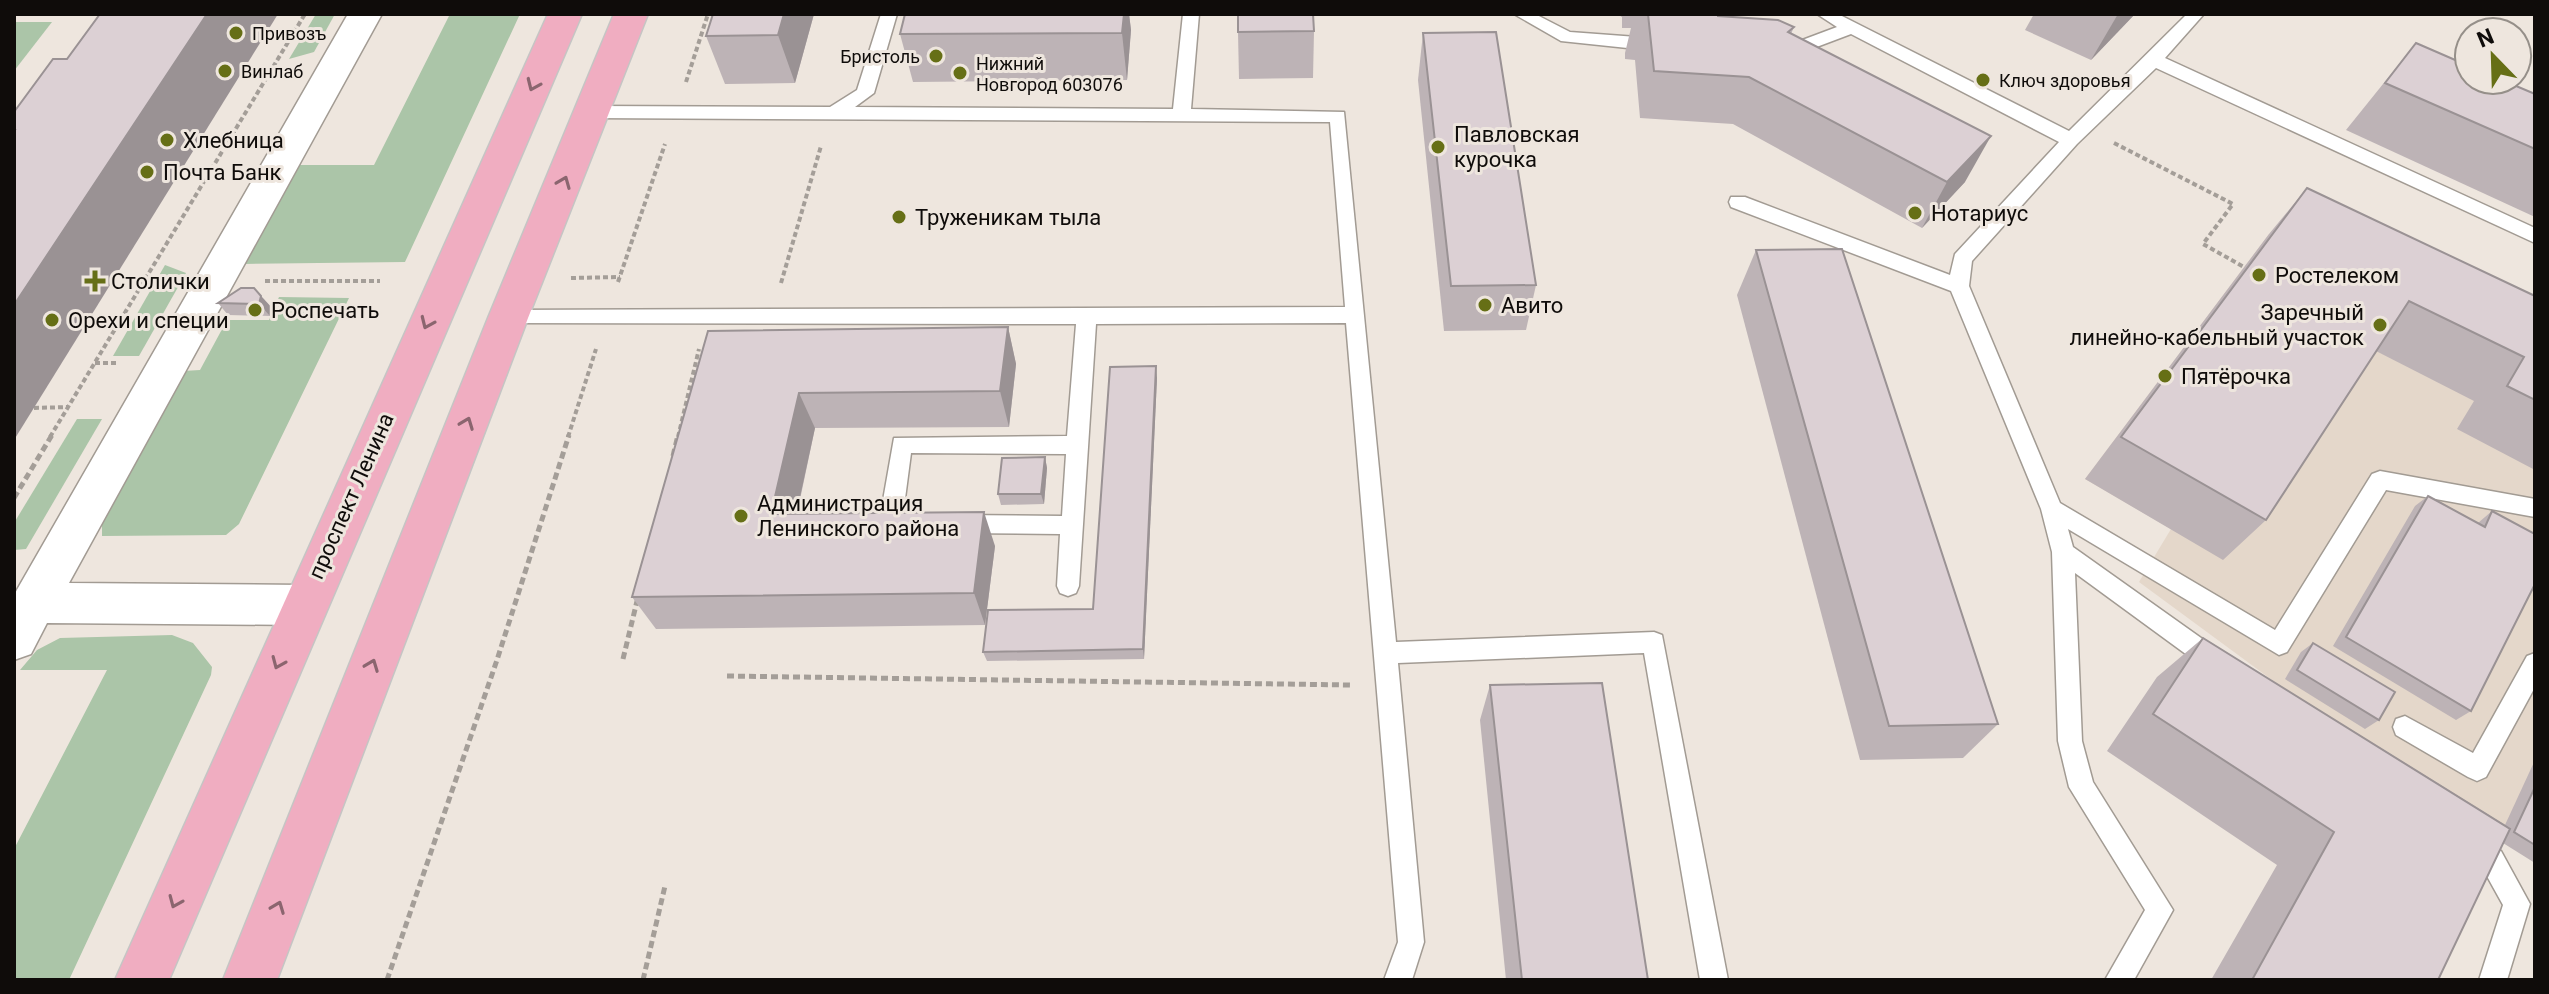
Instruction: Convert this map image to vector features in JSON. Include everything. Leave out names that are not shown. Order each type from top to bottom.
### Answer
[{"type":"main road","name":"проспект Ленина","points":[[142,980],[303,605],[565,14]]},
{"type":"main road","points":[[250,980],[508,318],[631,14]]},
{"type":"street","points":[[24,621],[365,14]]},
{"type":"street","points":[[24,621],[303,605]]},
{"type":"lane","points":[[831,114],[865,93],[889,14]]},
{"type":"lane","points":[[1181,115],[1191,14]]},
{"type":"lane","points":[[1522,14],[1567,37],[1637,43]]},
{"type":"lane","points":[[1825,14],[2077,134]]},
{"type":"lane","points":[[2119,980],[2160,910],[2082,787],[2070,741],[2063,552],[2052,509],[1959,286],[1962,259],[2077,134],[2154,60],[2196,14]]},
{"type":"lane","points":[[1761,50],[1790,51],[1851,28]]},
{"type":"lane","points":[[2154,60],[2535,236]]},
{"type":"lane","points":[[592,112],[1338,116],[1411,942],[1398,980]]},
{"type":"lane","points":[[1738,202],[1959,286]]},
{"type":"lane","points":[[508,318],[1086,319],[1356,315]]},
{"type":"lane","points":[[1068,586],[1086,319]]},
{"type":"lane","points":[[1072,525],[890,523],[902,444],[1078,445]]},
{"type":"lane","points":[[2052,509],[2147,563],[2279,645],[2380,480],[2535,508]]},
{"type":"lane","points":[[2063,552],[2232,674]]},
{"type":"lane","points":[[1386,653],[1654,642],[1714,980]]},
{"type":"lane","points":[[2405,727],[2477,769],[2535,664]]},
{"type":"lane","points":[[2453,832],[2492,860],[2517,904],[2493,980]]},
{"type":"path","points":[[14,498],[305,14]]},
{"type":"path","points":[[771,318],[831,114]]},
{"type":"path","points":[[2077,134],[2233,204],[2203,244],[2244,267]]},
{"type":"path","points":[[558,278],[620,277]]},
{"type":"path","points":[[307,281],[380,281]]},
{"type":"path","points":[[672,458],[706,319]]},
{"type":"path","points":[[34,408],[68,407]]},
{"type":"path","points":[[623,659],[642,581]]},
{"type":"path","points":[[387,980],[423,884],[497,660]]},
{"type":"path","points":[[727,676],[1389,686]]},
{"type":"path","points":[[643,980],[665,886]]},
{"type":"shaded area","points":[[2269,234],[2311,254],[2535,321],[2535,863],[2352,739],[2139,582],[2171,529],[2085,479]]},
{"type":"green space","points":[[316,14],[335,14],[314,52],[289,59]]},
{"type":"green space","points":[[450,14],[520,14],[405,262],[243,264],[297,165],[374,165]]},
{"type":"green space","points":[[14,22],[52,22],[14,71]]},
{"type":"green space","points":[[165,265],[186,273],[139,356],[113,356]]},
{"type":"green space","points":[[279,297],[349,298],[239,524],[226,535],[102,536],[102,520],[183,371],[200,370],[227,320],[269,320]]},
{"type":"green space","points":[[77,419],[102,419],[26,549],[14,550],[14,523]]},
{"type":"green space","points":[[172,635],[193,643],[212,667],[211,675],[69,980],[14,980],[14,849],[107,670],[20,670],[37,650],[60,638]]},
{"type":"building","points":[[100,14],[207,14],[14,305],[14,112],[53,59],[67,59]]},
{"type":"building","points":[[713,14],[784,14],[778,35],[706,36]]},
{"type":"building","points":[[905,14],[1124,14],[1122,33],[900,34]]},
{"type":"building","points":[[1238,14],[1313,14],[1314,31],[1238,32]]},
{"type":"building","points":[[1648,14],[1718,14],[1778,20],[1794,27],[1788,32],[1991,136],[1947,182],[1749,77],[1654,71]]},
{"type":"building","points":[[1496,32],[1536,285],[1451,286],[1423,33]]},
{"type":"building","points":[[2416,43],[2453,59],[2453,96],[2535,94],[2535,149],[2385,83]]},
{"type":"building","points":[[2307,188],[2535,296],[2535,400],[2507,386],[2524,357],[2409,301],[2266,520],[2121,437]]},
{"type":"building","points":[[1842,249],[1998,724],[1889,726],[1756,250]]},
{"type":"building","points":[[241,288],[254,288],[261,296],[259,304],[218,303]]},
{"type":"building","points":[[1008,327],[1000,391],[799,393],[771,514],[984,512],[974,593],[632,597],[708,331]]},
{"type":"building","points":[[1156,366],[1143,649],[983,652],[988,610],[1093,609],[1110,367]]},
{"type":"building","points":[[1045,457],[1041,494],[998,494],[1002,458]]},
{"type":"building","points":[[2428,496],[2485,527],[2492,511],[2535,534],[2535,584],[2471,711],[2346,637]]},
{"type":"building","points":[[2203,638],[2510,829],[2438,980],[2252,980],[2334,832],[2153,714]]},
{"type":"building","points":[[2313,643],[2395,692],[2379,720],[2297,670]]},
{"type":"building","points":[[1602,683],[1648,980],[1522,980],[1490,685]]},
{"type":"building","points":[[2535,787],[2535,845],[2514,832]]},
{"type":"place","name":"Привозъ","points":[[236,33]]},
{"type":"place","name":"Бристоль","points":[[936,56]]},
{"type":"place","name":"Винлаб","points":[[225,71]]},
{"type":"place","name":"Нижний Новгород 603076","points":[[960,73]]},
{"type":"place","name":"Ключ здоровья","points":[[1983,80]]},
{"type":"place","name":"Хлебница","points":[[167,140]]},
{"type":"place","name":"Павловская курочка","points":[[1438,147]]},
{"type":"place","name":"Почта Банк","points":[[147,172]]},
{"type":"place","name":"Нотариус","points":[[1915,213]]},
{"type":"place","name":"Труженикам тыла","points":[[899,217]]},
{"type":"place","name":"Ростелеком","points":[[2259,275]]},
{"type":"place","name":"Столички","points":[[95,281]]},
{"type":"place","name":"Авито","points":[[1485,305]]},
{"type":"place","name":"Роспечать","points":[[255,310]]},
{"type":"place","name":"Орехи и специи","points":[[52,320]]},
{"type":"place","name":"Заречный линейно-кабельный участок","points":[[2380,325]]},
{"type":"place","name":"Пятёрочка","points":[[2165,376]]},
{"type":"place","name":"Администрация Ленинского района","points":[[741,516]]}]
